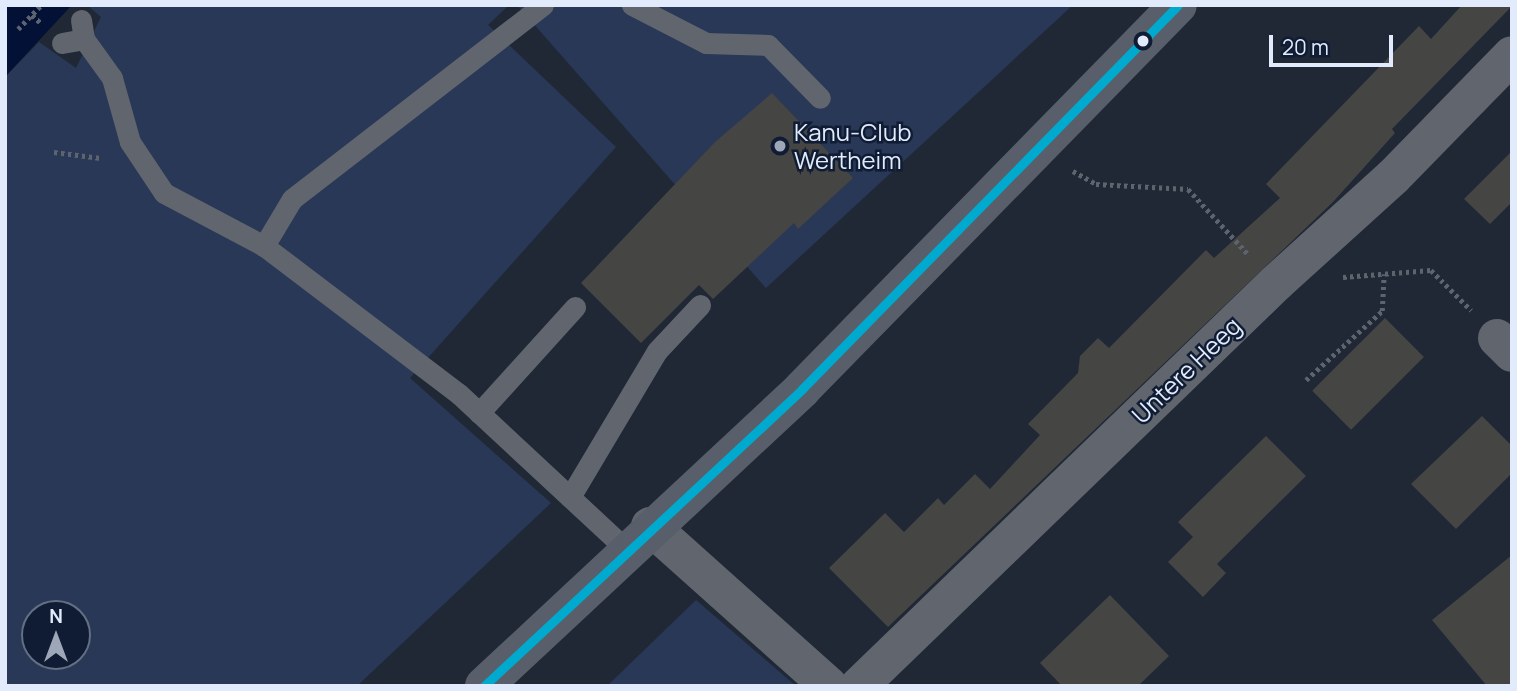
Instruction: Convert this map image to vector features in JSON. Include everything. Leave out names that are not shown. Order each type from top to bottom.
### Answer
[{"type":"main road","points":[[484,686],[638,538],[793,398],[1038,153],[1178,5]]},
{"type":"street","name":"Untere Heeg","points":[[859,686],[1276,283],[1394,177],[1512,55]]},
{"type":"street","points":[[638,538],[829,686]]},
{"type":"lane","points":[[264,246],[292,200],[543,5]]},
{"type":"lane","points":[[632,5],[706,43],[768,45],[820,98]]},
{"type":"lane","points":[[62,43],[82,29],[112,78],[130,142],[164,193],[264,246],[479,413],[570,497],[638,538]]},
{"type":"lane","points":[[570,497],[657,351],[700,305]]},
{"type":"lane","points":[[479,413],[575,307]]},
{"type":"path","points":[[18,29],[41,5]]},
{"type":"path","points":[[1038,153],[1096,184],[1188,189],[1276,283]]},
{"type":"path","points":[[1330,278],[1431,270],[1496,337]]},
{"type":"path","points":[[1306,380],[1382,311],[1384,274]]},
{"type":"shaded area","points":[[5,5],[72,5],[5,77]]},
{"type":"shaded area","points":[[87,5],[509,5],[488,25],[616,147],[410,378],[551,503],[357,686],[5,686],[5,77],[39,42],[76,68],[101,17]]},
{"type":"shaded area","name":"Kanu-Club Wertheim","points":[[517,5],[1073,5],[766,288]]},
{"type":"shaded area","points":[[696,600],[796,686],[607,686]]},
{"type":"building","points":[[1462,5],[1512,6],[1392,129],[1395,133],[1333,202],[888,627],[829,568],[885,513],[904,532],[938,498],[944,505],[975,474],[990,489],[1040,435],[1028,424],[1078,373],[1080,356],[1098,338],[1109,348],[1206,250],[1214,258],[1280,198],[1266,184],[1419,26],[1431,39]]},
{"type":"building","points":[[772,93],[853,178],[798,229],[794,223],[713,299],[699,285],[641,343],[581,283],[715,142]]},
{"type":"building","points":[[1512,151],[1512,202],[1490,224],[1464,199]]},
{"type":"building","points":[[1385,318],[1424,357],[1351,430],[1312,391]]},
{"type":"building","points":[[1482,416],[1512,446],[1512,473],[1456,529],[1411,484]]},
{"type":"building","points":[[1266,436],[1306,476],[1217,564],[1226,573],[1203,597],[1168,562],[1193,537],[1178,522]]},
{"type":"building","points":[[1512,555],[1512,686],[1487,686],[1432,620]]},
{"type":"building","points":[[1110,595],[1169,656],[1138,686],[1062,686],[1040,663]]},
{"type":"transit line","points":[[484,686],[802,389],[1178,5]]},
{"type":"place","name":"Kanu-Club Wertheim","points":[[780,146]]}]
